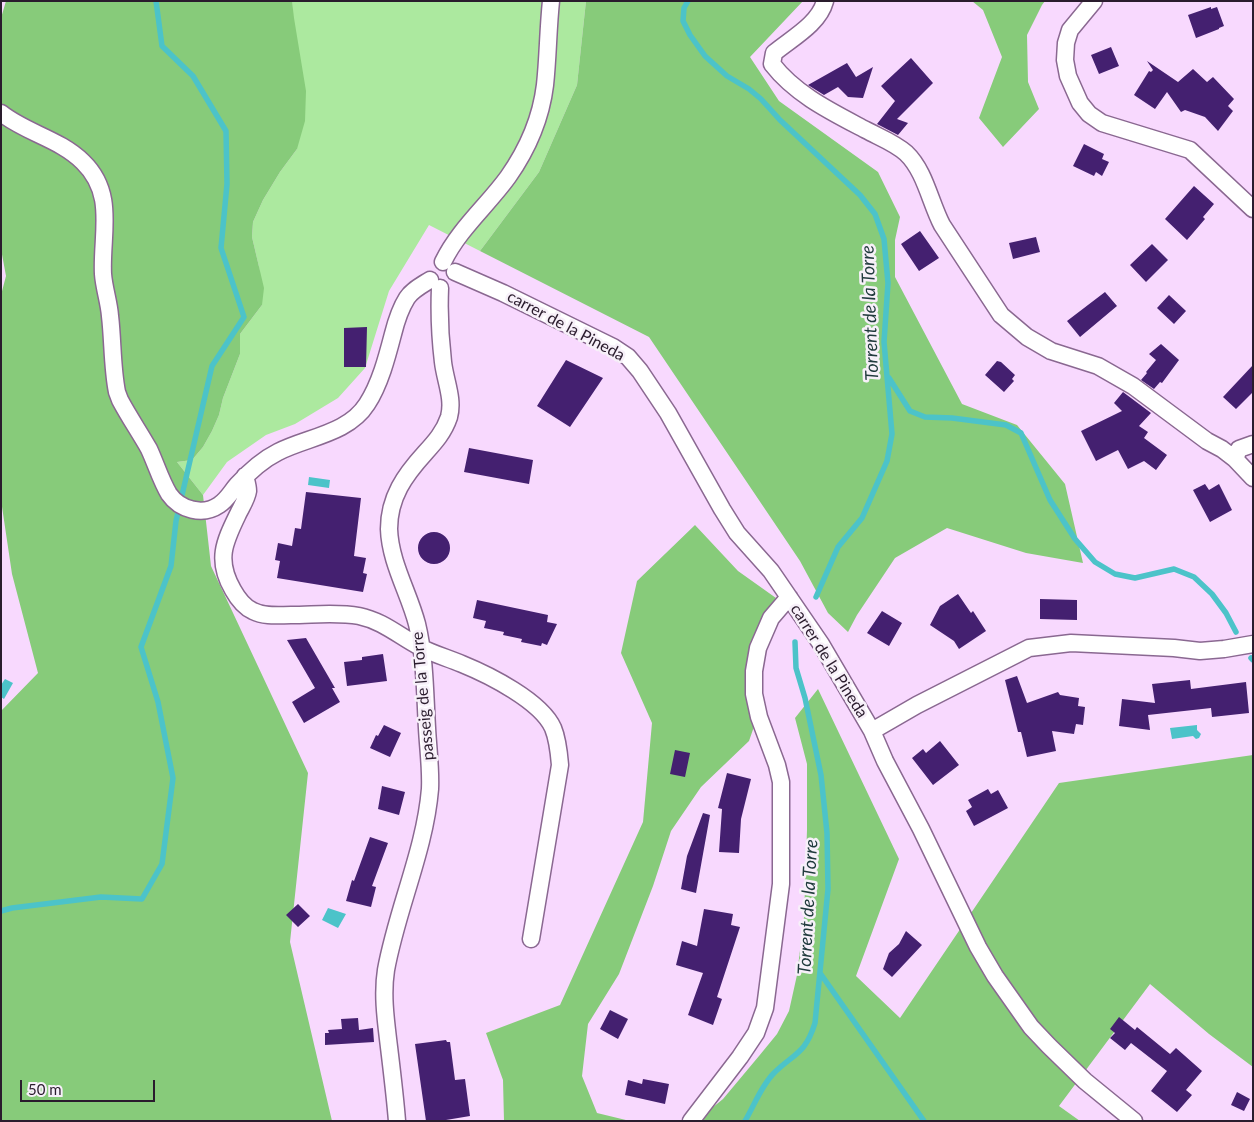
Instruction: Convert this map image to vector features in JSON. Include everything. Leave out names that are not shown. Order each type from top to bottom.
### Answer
[{"type":"street","points":[[1,113],[23,127],[72,152],[91,172],[101,191],[105,203],[106,219],[103,275],[110,316],[117,392],[151,454],[169,494],[184,507],[203,511],[219,506],[245,476],[267,458],[340,428],[355,417],[365,406],[379,378],[395,325],[406,298],[413,292],[435,284],[448,287],[452,284],[454,280],[449,267],[457,237],[508,177],[534,127],[540,110],[545,85],[551,1]]},
{"type":"street","points":[[825,1],[822,12],[815,20],[774,52],[772,64],[780,75],[829,111],[906,152],[920,170],[934,211],[942,225],[1001,315],[1010,323],[1027,337],[1050,351],[1098,366],[1133,386],[1235,459],[1253,478]]},
{"type":"street","points":[[1094,1],[1070,30],[1066,43],[1065,60],[1068,76],[1080,103],[1089,114],[1102,123],[1190,150],[1253,209]]},
{"type":"street","name":"carrer de la Pineda","points":[[449,267],[614,347],[628,357],[640,371],[668,413],[737,532],[771,572],[822,644],[872,731],[978,948],[995,976],[1031,1027],[1055,1053],[1085,1081],[1134,1121]]},
{"type":"street","name":"passeig de la Torre","points":[[397,1121],[384,992],[386,971],[410,873],[421,840],[430,786],[426,703],[417,627],[394,558],[389,528],[394,496],[399,485],[444,430],[449,415],[450,400],[444,366],[435,284]]},
{"type":"street","points":[[1235,459],[1239,449],[1253,444]]},
{"type":"street","points":[[245,476],[248,491],[226,540],[222,558],[225,574],[241,603],[247,608],[261,614],[341,614],[360,616],[391,628],[420,647],[465,665],[522,696],[534,704],[552,727],[557,740],[560,766],[531,939]]},
{"type":"street","points":[[691,1121],[756,1033],[765,1008],[780,884],[781,782],[758,717],[754,694],[754,671],[758,648],[771,618],[789,597]]},
{"type":"street","points":[[872,731],[917,705],[1029,648],[1071,643],[1200,651],[1253,644]]},
{"type":"shaded area","points":[[6,1],[292,1],[306,91],[305,121],[297,149],[263,200],[253,222],[252,237],[264,288],[262,305],[240,334],[240,354],[212,431],[203,447],[192,460],[177,462],[203,495],[211,566],[308,773],[290,942],[332,1121],[1,1121],[1,711],[38,673],[12,574],[1,500],[1,295],[6,276],[1,249],[1,18]]},
{"type":"shaded area","points":[[292,1],[586,1],[577,85],[539,172],[480,251],[429,225],[389,291],[365,368],[338,398],[295,424],[266,435],[227,462],[203,495],[177,462],[192,460],[203,447],[212,431],[240,354],[240,334],[262,305],[259,267],[252,237],[253,222],[263,200],[297,149]]},
{"type":"shaded area","points":[[586,1],[803,1],[750,57],[779,101],[878,172],[900,217],[895,240],[895,277],[962,404],[1017,425],[1065,484],[1083,563],[1026,553],[947,528],[895,558],[857,615],[848,632],[828,613],[800,561],[649,337],[480,251],[539,172],[577,85]]},
{"type":"shaded area","points":[[972,1],[1045,1],[1027,35],[1028,82],[1039,109],[1003,147],[979,118],[1002,57],[983,10]]},
{"type":"shaded area","points":[[309,477],[330,480],[329,488],[308,485]]},
{"type":"shaded area","points":[[695,525],[738,571],[776,598],[760,621],[746,682],[758,715],[749,741],[701,787],[671,831],[653,886],[619,974],[588,1024],[582,1076],[597,1113],[630,1121],[504,1121],[503,1080],[486,1033],[560,1005],[643,822],[652,723],[621,653],[637,581]]},
{"type":"shaded area","points":[[5,679],[13,683],[4,699],[1,697],[1,685]]},
{"type":"shaded area","points":[[818,689],[899,859],[856,976],[900,1018],[1059,783],[1253,755],[1253,1067],[1209,1034],[1150,984],[1059,1106],[1080,1121],[696,1121],[723,1099],[777,1034],[789,1011],[797,975],[804,917],[807,830],[807,764],[795,718]]},
{"type":"shaded area","points":[[1197,725],[1197,730],[1201,734],[1199,738],[1196,739],[1193,736],[1172,739],[1170,728]]},
{"type":"shaded area","points":[[328,908],[346,914],[338,928],[322,920]]},
{"type":"building","points":[[1211,7],[1211,9],[1217,7],[1224,26],[1196,38],[1188,15]]},
{"type":"building","points":[[1111,47],[1119,66],[1099,74],[1091,55]]},
{"type":"building","points":[[911,58],[933,83],[897,119],[908,123],[898,135],[877,124],[895,101],[881,86]]},
{"type":"building","points":[[1147,61],[1178,82],[1193,69],[1207,82],[1213,77],[1234,99],[1228,106],[1233,111],[1218,131],[1205,117],[1185,110],[1181,112],[1167,92],[1155,109],[1134,95],[1149,71],[1153,70]]},
{"type":"building","points":[[847,63],[856,77],[873,67],[863,98],[848,97],[838,87],[824,95],[808,85]]},
{"type":"building","points":[[1084,144],[1104,154],[1102,159],[1109,162],[1102,176],[1096,172],[1094,176],[1073,166]]},
{"type":"building","points":[[1194,186],[1214,204],[1203,217],[1205,219],[1187,240],[1165,219]]},
{"type":"building","points":[[920,231],[939,258],[919,271],[901,244]]},
{"type":"building","points":[[1036,237],[1040,252],[1013,259],[1009,243]]},
{"type":"building","points":[[1152,244],[1168,260],[1146,282],[1130,265]]},
{"type":"building","points":[[1105,292],[1117,306],[1080,337],[1067,321]]},
{"type":"building","points":[[1169,295],[1186,311],[1174,324],[1157,308]]},
{"type":"building","points":[[367,327],[366,367],[344,367],[344,328]]},
{"type":"building","points":[[1161,344],[1179,360],[1162,383],[1160,382],[1154,389],[1141,380],[1156,360],[1149,354]]},
{"type":"building","points":[[566,360],[603,378],[570,427],[537,406]]},
{"type":"building","points":[[997,361],[1001,362],[1015,375],[1012,379],[1014,381],[1004,392],[985,375]]},
{"type":"building","points":[[1253,365],[1253,392],[1236,409],[1223,397]]},
{"type":"building","points":[[1123,392],[1151,413],[1139,426],[1148,432],[1144,438],[1167,455],[1156,470],[1144,461],[1128,469],[1118,450],[1096,461],[1081,431],[1122,411],[1114,403]]},
{"type":"building","points":[[469,448],[533,460],[529,484],[464,472]]},
{"type":"building","points":[[1205,484],[1209,490],[1219,484],[1232,510],[1210,522],[1193,490]]},
{"type":"building","points":[[306,492],[361,498],[354,556],[366,558],[363,573],[367,574],[363,592],[277,578],[280,561],[275,560],[278,543],[292,546],[295,528],[301,529]]},
{"type":"building","points":[[434,532],[440,533],[445,537],[449,542],[449,554],[445,559],[440,563],[434,564],[428,563],[423,559],[419,554],[418,548],[419,542],[423,537],[428,533]]},
{"type":"building","points":[[958,594],[971,613],[973,611],[986,631],[959,649],[954,641],[930,625],[940,606]]},
{"type":"building","points":[[1040,599],[1077,600],[1077,620],[1040,619]]},
{"type":"building","points":[[477,600],[548,615],[547,622],[557,624],[547,645],[542,643],[541,646],[521,642],[522,639],[503,635],[504,632],[484,628],[486,621],[473,618]]},
{"type":"building","points":[[882,611],[902,623],[889,646],[867,633]]},
{"type":"building","points":[[306,638],[335,688],[332,688],[340,702],[304,723],[292,702],[315,688],[287,640]]},
{"type":"building","points":[[383,654],[387,681],[347,686],[344,662],[362,660],[362,657]]},
{"type":"building","points":[[1017,676],[1027,703],[1058,692],[1060,695],[1079,698],[1078,706],[1085,707],[1083,725],[1076,724],[1074,734],[1052,731],[1056,751],[1027,757],[1021,732],[1018,732],[1005,680]]},
{"type":"building","points":[[1190,680],[1191,689],[1246,682],[1249,713],[1212,717],[1211,708],[1148,715],[1150,730],[1119,726],[1122,699],[1155,703],[1152,684]]},
{"type":"building","points":[[384,725],[401,733],[390,757],[370,748],[376,735],[378,736]]},
{"type":"building","points":[[940,741],[959,765],[933,785],[912,758],[923,749],[926,753]]},
{"type":"building","points":[[675,750],[690,753],[685,777],[670,774]]},
{"type":"building","points":[[727,773],[751,779],[741,819],[739,853],[719,852],[722,809],[718,808]]},
{"type":"building","points":[[382,786],[405,792],[399,815],[378,809]]},
{"type":"building","points":[[988,789],[991,794],[998,790],[1008,808],[974,826],[966,811],[972,807],[968,800]]},
{"type":"building","points":[[703,813],[710,815],[696,893],[681,889],[687,856]]},
{"type":"building","points":[[370,837],[388,843],[372,886],[376,887],[371,907],[346,901],[352,880],[354,881]]},
{"type":"building","points":[[298,904],[310,916],[298,927],[286,915]]},
{"type":"building","points":[[704,909],[733,914],[731,925],[740,927],[717,997],[722,999],[713,1025],[688,1015],[703,973],[676,965],[682,941],[697,946]]},
{"type":"building","points":[[906,931],[922,945],[892,977],[883,969],[889,953],[899,944]]},
{"type":"building","points":[[610,1010],[628,1019],[618,1039],[600,1029]]},
{"type":"building","points":[[1119,1017],[1135,1030],[1137,1027],[1170,1054],[1176,1048],[1202,1071],[1186,1090],[1192,1095],[1177,1112],[1151,1091],[1167,1071],[1131,1043],[1125,1050],[1110,1038],[1115,1033],[1110,1029]]},
{"type":"building","points":[[358,1018],[359,1030],[373,1028],[374,1042],[325,1045],[325,1033],[329,1033],[328,1030],[342,1029],[341,1019]]},
{"type":"building","points":[[446,1040],[450,1042],[455,1080],[465,1079],[470,1116],[440,1121],[426,1121],[415,1044]]},
{"type":"building","points":[[643,1079],[669,1084],[665,1104],[625,1095],[628,1080],[642,1084]]},
{"type":"building","points":[[1237,1092],[1250,1099],[1244,1111],[1231,1105]]},
{"type":"waterway","points":[[1,911],[101,897],[142,899],[162,864],[173,778],[158,702],[141,647],[171,566],[176,521],[212,366],[244,317],[221,248],[227,184],[226,131],[193,76],[162,46],[156,1]]},
{"type":"waterway","name":"Torrent de la Torre","points":[[688,1],[684,8],[683,21],[690,35],[705,56],[727,76],[749,89],[761,99],[780,120],[860,195],[875,214],[884,239],[888,283],[884,342],[892,434],[887,461],[862,518],[838,547],[816,597]]},
{"type":"waterway","points":[[889,378],[910,411],[925,417],[952,418],[1006,425],[1021,433],[1050,500],[1075,539],[1095,562],[1115,574],[1135,578],[1174,569],[1194,577],[1212,594],[1226,613],[1236,632]]},
{"type":"waterway","name":"Torrent de la Torre","points":[[745,1121],[765,1084],[781,1066],[803,1048],[815,1023],[828,889],[827,833],[821,775],[805,698],[796,668],[795,642]]},
{"type":"waterway","points":[[820,973],[924,1121]]}]
